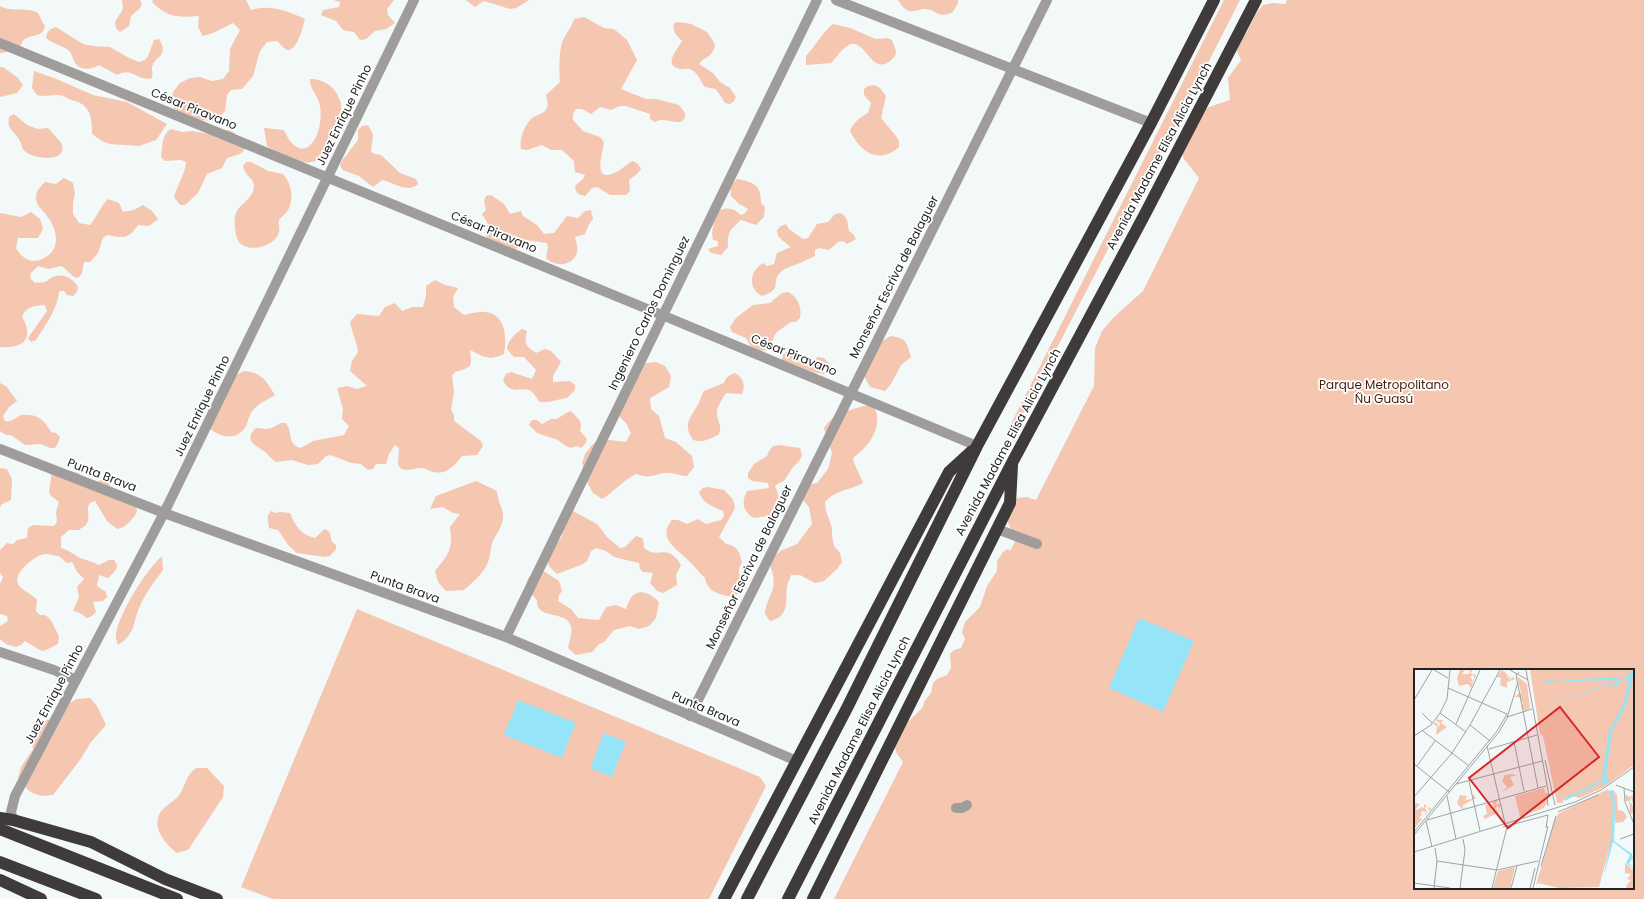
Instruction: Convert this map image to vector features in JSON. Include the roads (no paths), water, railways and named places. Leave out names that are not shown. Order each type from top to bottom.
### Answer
[{"type":"highway","name":"Avenida Madame Elisa Alicia Lynch","points":[[747,899],[847,708],[977,446],[1151,123],[1214,0]]},
{"type":"highway","name":"Avenida Madame Elisa Alicia Lynch","points":[[788,899],[1013,461],[1149,207],[1256,0]]},
{"type":"highway","points":[[724,899],[949,472],[977,446]]},
{"type":"highway","points":[[813,899],[1010,503],[1013,461]]},
{"type":"highway","points":[[0,818],[13,820],[91,842],[165,879],[217,899]]},
{"type":"highway","points":[[0,829],[177,899]]},
{"type":"highway","points":[[0,862],[96,899]]},
{"type":"highway","points":[[1,881],[41,899]]},
{"type":"street","name":"Juez Enrique Pinho","points":[[13,820],[11,812],[15,796],[164,513],[414,0]]},
{"type":"street","name":"Ingeniero Carlos Dominguez","points":[[506,637],[817,0]]},
{"type":"street","points":[[836,0],[1151,123]]},
{"type":"street","name":"Monseñor Escriva de Balaguer","points":[[690,716],[850,392],[1048,0]]},
{"type":"street","name":"César Piravano","points":[[0,43],[850,392],[977,446]]},
{"type":"street","name":"Punta Brava","points":[[0,449],[164,513],[506,637],[797,761]]},
{"type":"street","points":[[997,529],[1037,544]]},
{"type":"street","points":[[0,652],[76,680]]},
{"type":"street","points":[[956,808],[962,808],[967,805]]},
{"type":"water","points":[[1139,618],[1194,641],[1163,712],[1109,688]]},
{"type":"water","points":[[518,700],[576,723],[562,758],[504,735]]},
{"type":"water","points":[[604,733],[626,742],[612,777],[590,768]]},
{"type":"park label","name":"Parque Metropolitano Ñu Guasú","points":[[1384,392]]}]
